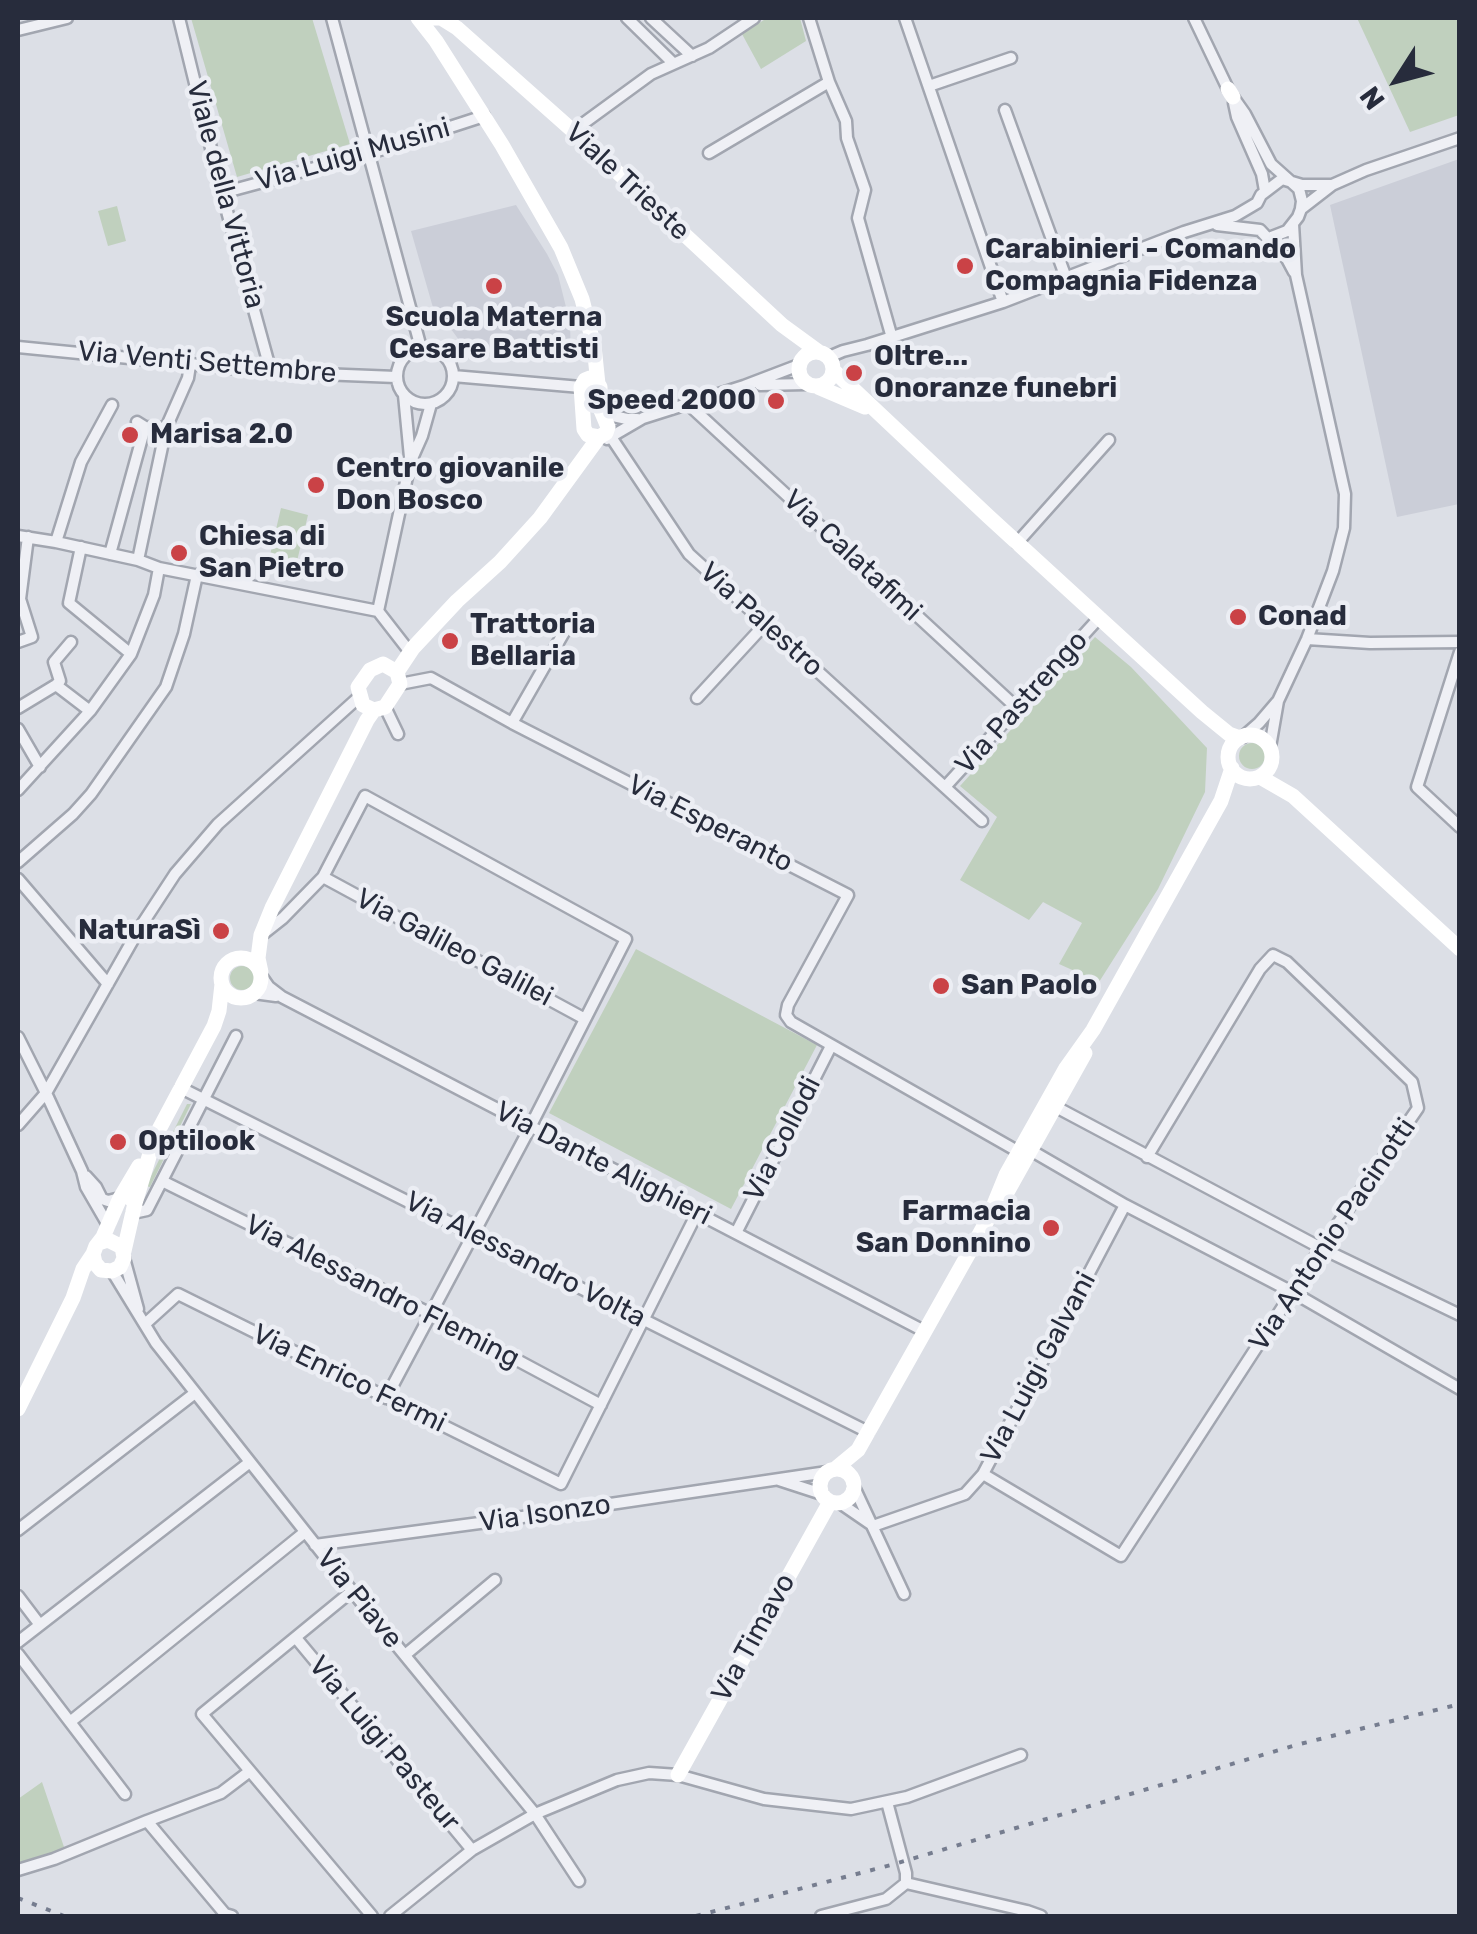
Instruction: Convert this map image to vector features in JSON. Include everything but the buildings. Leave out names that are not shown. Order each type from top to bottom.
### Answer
[{"type":"main road","points":[[418,18],[484,116],[561,248],[582,299],[590,334],[591,387],[601,432]]},
{"type":"main road","points":[[430,18],[436,41]]},
{"type":"main road","name":"Viale Trieste","points":[[430,18],[441,18],[456,28],[573,131],[782,325],[827,360],[873,410],[1202,712],[1238,742],[1261,738],[1271,755]]},
{"type":"main road","points":[[805,356],[827,360],[829,382],[812,385],[800,375],[805,356]]},
{"type":"main road","name":"Viale Trieste","points":[[812,385],[873,410]]},
{"type":"main road","points":[[214,1026],[260,986],[261,935],[272,908],[370,708],[407,651],[540,518],[601,432],[600,408],[591,387]]},
{"type":"main road","points":[[572,476],[584,443],[601,432]]},
{"type":"main road","points":[[370,708],[358,688],[370,670],[394,673]]},
{"type":"main road","points":[[1025,1152],[1066,1068],[1093,1030],[1221,801],[1238,742]]},
{"type":"main road","points":[[1221,801],[1265,774],[1271,755]]},
{"type":"main road","points":[[1271,755],[1293,796]]},
{"type":"main road","points":[[1232,768],[1243,778],[1255,778],[1293,796],[1460,949]]},
{"type":"main road","points":[[74,1298],[92,1278],[120,1266],[129,1205],[149,1150],[214,1026],[224,968],[261,935]]},
{"type":"main road","points":[[236,958],[248,958],[261,974]]},
{"type":"main road","points":[[222,984],[233,996],[252,995]]},
{"type":"main road","points":[[858,1450],[822,1478],[820,1486],[830,1499],[852,1495],[858,1450],[988,1219],[1006,1176],[1056,1107],[1090,1044],[1093,1030]]},
{"type":"main road","points":[[18,1409],[74,1298],[84,1269],[108,1226],[129,1205]]},
{"type":"main road","points":[[109,1271],[95,1263],[96,1249],[108,1240],[113,1241],[122,1247],[124,1255]]},
{"type":"main road","points":[[831,1471],[846,1472],[853,1484]]},
{"type":"main road","name":"Via Timavo","points":[[678,1775],[830,1499]]},
{"type":"street","points":[[18,30],[67,18]]},
{"type":"street","name":"Viale della Vittoria","points":[[179,18],[272,372]]},
{"type":"street","points":[[332,18],[421,348]]},
{"type":"street","points":[[627,18],[673,63]]},
{"type":"street","points":[[650,18],[692,56]]},
{"type":"street","points":[[573,131],[650,74],[692,56],[754,18]]},
{"type":"street","points":[[809,18],[866,190],[858,218],[892,338]]},
{"type":"street","points":[[905,18],[1003,302]]},
{"type":"street","points":[[1194,18],[1230,93],[1262,174],[1264,191]]},
{"type":"street","points":[[928,86],[1011,58]]},
{"type":"street","points":[[709,153],[828,82]]},
{"type":"street","points":[[1211,225],[1281,234],[1293,224],[1301,209],[1302,195],[1272,164],[1230,93]]},
{"type":"street","points":[[1005,110],[1066,278]]},
{"type":"street","name":"Via Luigi Musini","points":[[222,193],[370,153],[484,116]]},
{"type":"street","points":[[1301,209],[1332,185],[1460,138]]},
{"type":"street","points":[[1296,275],[1256,224],[1257,203],[1264,191],[1282,180],[1332,185]]},
{"type":"street","points":[[827,360],[842,351],[1003,302],[1235,216],[1257,203]]},
{"type":"street","points":[[1238,742],[1278,701],[1307,639],[1344,528],[1345,494],[1296,275],[1293,224]]},
{"type":"street","name":"Via Venti Settembre","points":[[18,347],[272,372],[396,376]]},
{"type":"street","points":[[421,348],[441,352],[450,363],[453,376],[449,391],[431,404],[417,403],[404,396],[396,376],[403,357],[421,348]]},
{"type":"street","points":[[138,560],[166,428],[190,365]]},
{"type":"street","points":[[601,432],[800,365]]},
{"type":"street","points":[[453,376],[591,387],[613,416],[644,418]]},
{"type":"street","points":[[744,386],[812,385]]},
{"type":"street","points":[[404,396],[410,464]]},
{"type":"street","points":[[56,542],[81,462],[112,404]]},
{"type":"street","points":[[378,611],[410,464],[431,404]]},
{"type":"street","name":"Via Calatafimi","points":[[688,404],[1016,708]]},
{"type":"street","points":[[110,554],[141,424],[166,428]]},
{"type":"street","name":"Via Palestro","points":[[601,432],[689,554],[982,821]]},
{"type":"street","points":[[1017,543],[1110,440]]},
{"type":"street","points":[[18,642],[32,637],[20,598],[23,537],[378,611],[407,651]]},
{"type":"street","points":[[81,548],[70,603],[131,654]]},
{"type":"street","points":[[18,790],[90,711],[131,654],[154,595],[159,568]]},
{"type":"street","points":[[18,862],[91,794],[166,686],[184,634],[197,575]]},
{"type":"street","name":"Via Pastrengo","points":[[945,787],[1099,618]]},
{"type":"street","points":[[697,698],[766,623]]},
{"type":"street","points":[[512,722],[567,627]]},
{"type":"street","points":[[1307,639],[1370,644],[1460,642]]},
{"type":"street","points":[[18,708],[60,681],[54,662],[71,642]]},
{"type":"street","points":[[1460,652],[1417,788],[1460,827]]},
{"type":"street","name":"Via Esperanto","points":[[394,673],[431,678],[848,896],[786,1015],[831,1046]]},
{"type":"street","points":[[56,684],[90,711]]},
{"type":"street","points":[[1271,755],[1278,701]]},
{"type":"street","points":[[18,1125],[46,1093],[139,929],[175,874],[218,824],[370,708],[398,734]]},
{"type":"street","points":[[18,729],[40,767]]},
{"type":"street","points":[[261,935],[323,877],[365,796],[626,939],[386,1398]]},
{"type":"street","name":"Via Galileo Galilei","points":[[323,877],[585,1019]]},
{"type":"street","points":[[18,879],[108,984]]},
{"type":"street","name":"Via Antonio Pacinotti","points":[[983,1474],[1121,1556],[1321,1248],[1418,1108],[1412,1082],[1287,962],[1274,955],[1260,969],[1146,1156]]},
{"type":"street","name":"Via Dante Alighieri","points":[[261,974],[269,988],[282,997],[924,1331]]},
{"type":"street","name":"Via Dante Alighieri","points":[[252,995],[282,997]]},
{"type":"street","points":[[82,1171],[102,1199],[147,1210],[236,1036]]},
{"type":"street","points":[[18,1038],[82,1171],[86,1187],[108,1226]]},
{"type":"street","points":[[831,1046],[1294,1293],[1460,1389]]},
{"type":"street","name":"Via Collodi","points":[[736,1233],[831,1046]]},
{"type":"street","name":"Via Alessandro Volta","points":[[181,1088],[868,1432]]},
{"type":"street","points":[[1056,1107],[1321,1248],[1460,1315]]},
{"type":"street","name":"Via Alessandro Fleming","points":[[162,1181],[431,1314],[601,1405]]},
{"type":"street","name":"Via Luigi Galvani","points":[[873,1526],[966,1494],[983,1474],[1125,1206]]},
{"type":"street","points":[[601,1405],[697,1213]]},
{"type":"street","name":"Via Piave","points":[[124,1255],[142,1320]]},
{"type":"street","name":"Via Piave","points":[[109,1271],[194,1393],[535,1814],[580,1882]]},
{"type":"street","name":"Via Enrico Fermi","points":[[142,1320],[178,1294],[561,1484],[601,1405]]},
{"type":"street","points":[[18,1530],[194,1393]]},
{"type":"street","points":[[18,1642],[250,1462]]},
{"type":"street","name":"Via Isonzo","points":[[315,1544],[831,1471]]},
{"type":"street","name":"Via Isonzo","points":[[773,1479],[803,1486],[873,1526]]},
{"type":"street","points":[[853,1484],[904,1594]]},
{"type":"street","points":[[70,1722],[305,1532]]},
{"type":"street","points":[[405,1655],[495,1580]]},
{"type":"street","points":[[352,1592],[202,1714],[372,1916]]},
{"type":"street","points":[[18,1596],[40,1625]]},
{"type":"street","name":"Via Luigi Pasteur","points":[[296,1638],[472,1850]]},
{"type":"street","points":[[18,1654],[125,1794]]},
{"type":"street","points":[[390,1916],[472,1850],[535,1814],[617,1780],[648,1774],[678,1775],[764,1799],[851,1809],[907,1798],[1021,1755]]},
{"type":"street","points":[[18,1870],[221,1793],[250,1771]]},
{"type":"street","points":[[887,1802],[906,1883]]},
{"type":"street","points":[[147,1821],[225,1914],[232,1916]]},
{"type":"street","points":[[821,1916],[886,1898],[906,1883],[1040,1916]]},
{"type":"shaded area","points":[[1459,159],[1459,504],[1397,517],[1330,205]]},
{"type":"shaded area","name":"Scuola Materna Cesare Battisti","points":[[516,205],[558,275],[570,323],[571,362],[470,355],[448,325],[436,318],[411,231]]},
{"type":"green space","points":[[191,18],[312,18],[350,144],[237,177]]},
{"type":"green space","points":[[767,18],[800,18],[806,41],[761,69],[742,34]]},
{"type":"green space","points":[[1357,18],[1459,18],[1459,115],[1410,132]]},
{"type":"green space","points":[[117,206],[126,241],[108,246],[98,211]]},
{"type":"green space","points":[[281,508],[308,515],[293,578],[266,572]]},
{"type":"green space","points":[[1095,637],[1131,667],[1207,748],[1205,792],[1158,889],[1099,982],[1059,964],[1082,923],[1043,902],[1029,920],[960,880],[997,817],[960,786]]},
{"type":"green space","points":[[1252,743],[1261,747],[1265,756],[1261,765],[1252,769],[1243,765],[1239,756],[1243,747]]},
{"type":"green space","points":[[636,949],[817,1045],[731,1209],[549,1113]]},
{"type":"green space","points":[[242,966],[251,969],[251,987],[242,990],[233,987],[230,978],[233,969]]},
{"type":"green space","points":[[187,1104],[191,1104],[150,1187],[146,1186]]},
{"type":"green space","points":[[42,1782],[64,1847],[18,1865],[18,1799]]},
{"type":"railway","points":[[696,1916],[891,1865],[1296,1745],[1460,1704]]},
{"type":"railway","points":[[18,1898],[64,1916]]},
{"type":"place","name":"Carabinieri - Comando Compagnia Fidenza","points":[[965,266]]},
{"type":"place","name":"Scuola Materna Cesare Battisti","points":[[494,286]]},
{"type":"place","name":"Oltre... Onoranze funebri","points":[[854,373]]},
{"type":"place","name":"Speed 2000","points":[[776,401]]},
{"type":"place","name":"Marisa 2.0","points":[[130,435]]},
{"type":"place","name":"Centro giovanile Don Bosco","points":[[316,485]]},
{"type":"place","name":"Chiesa di San Pietro","points":[[179,553]]},
{"type":"place","name":"Conad","points":[[1238,617]]},
{"type":"place","name":"Trattoria Bellaria","points":[[450,641]]},
{"type":"place","name":"NaturaSì","points":[[221,931]]},
{"type":"place","name":"San Paolo","points":[[941,986]]},
{"type":"place","name":"Optilook","points":[[118,1142]]},
{"type":"place","name":"Farmacia San Donnino","points":[[1051,1228]]}]
